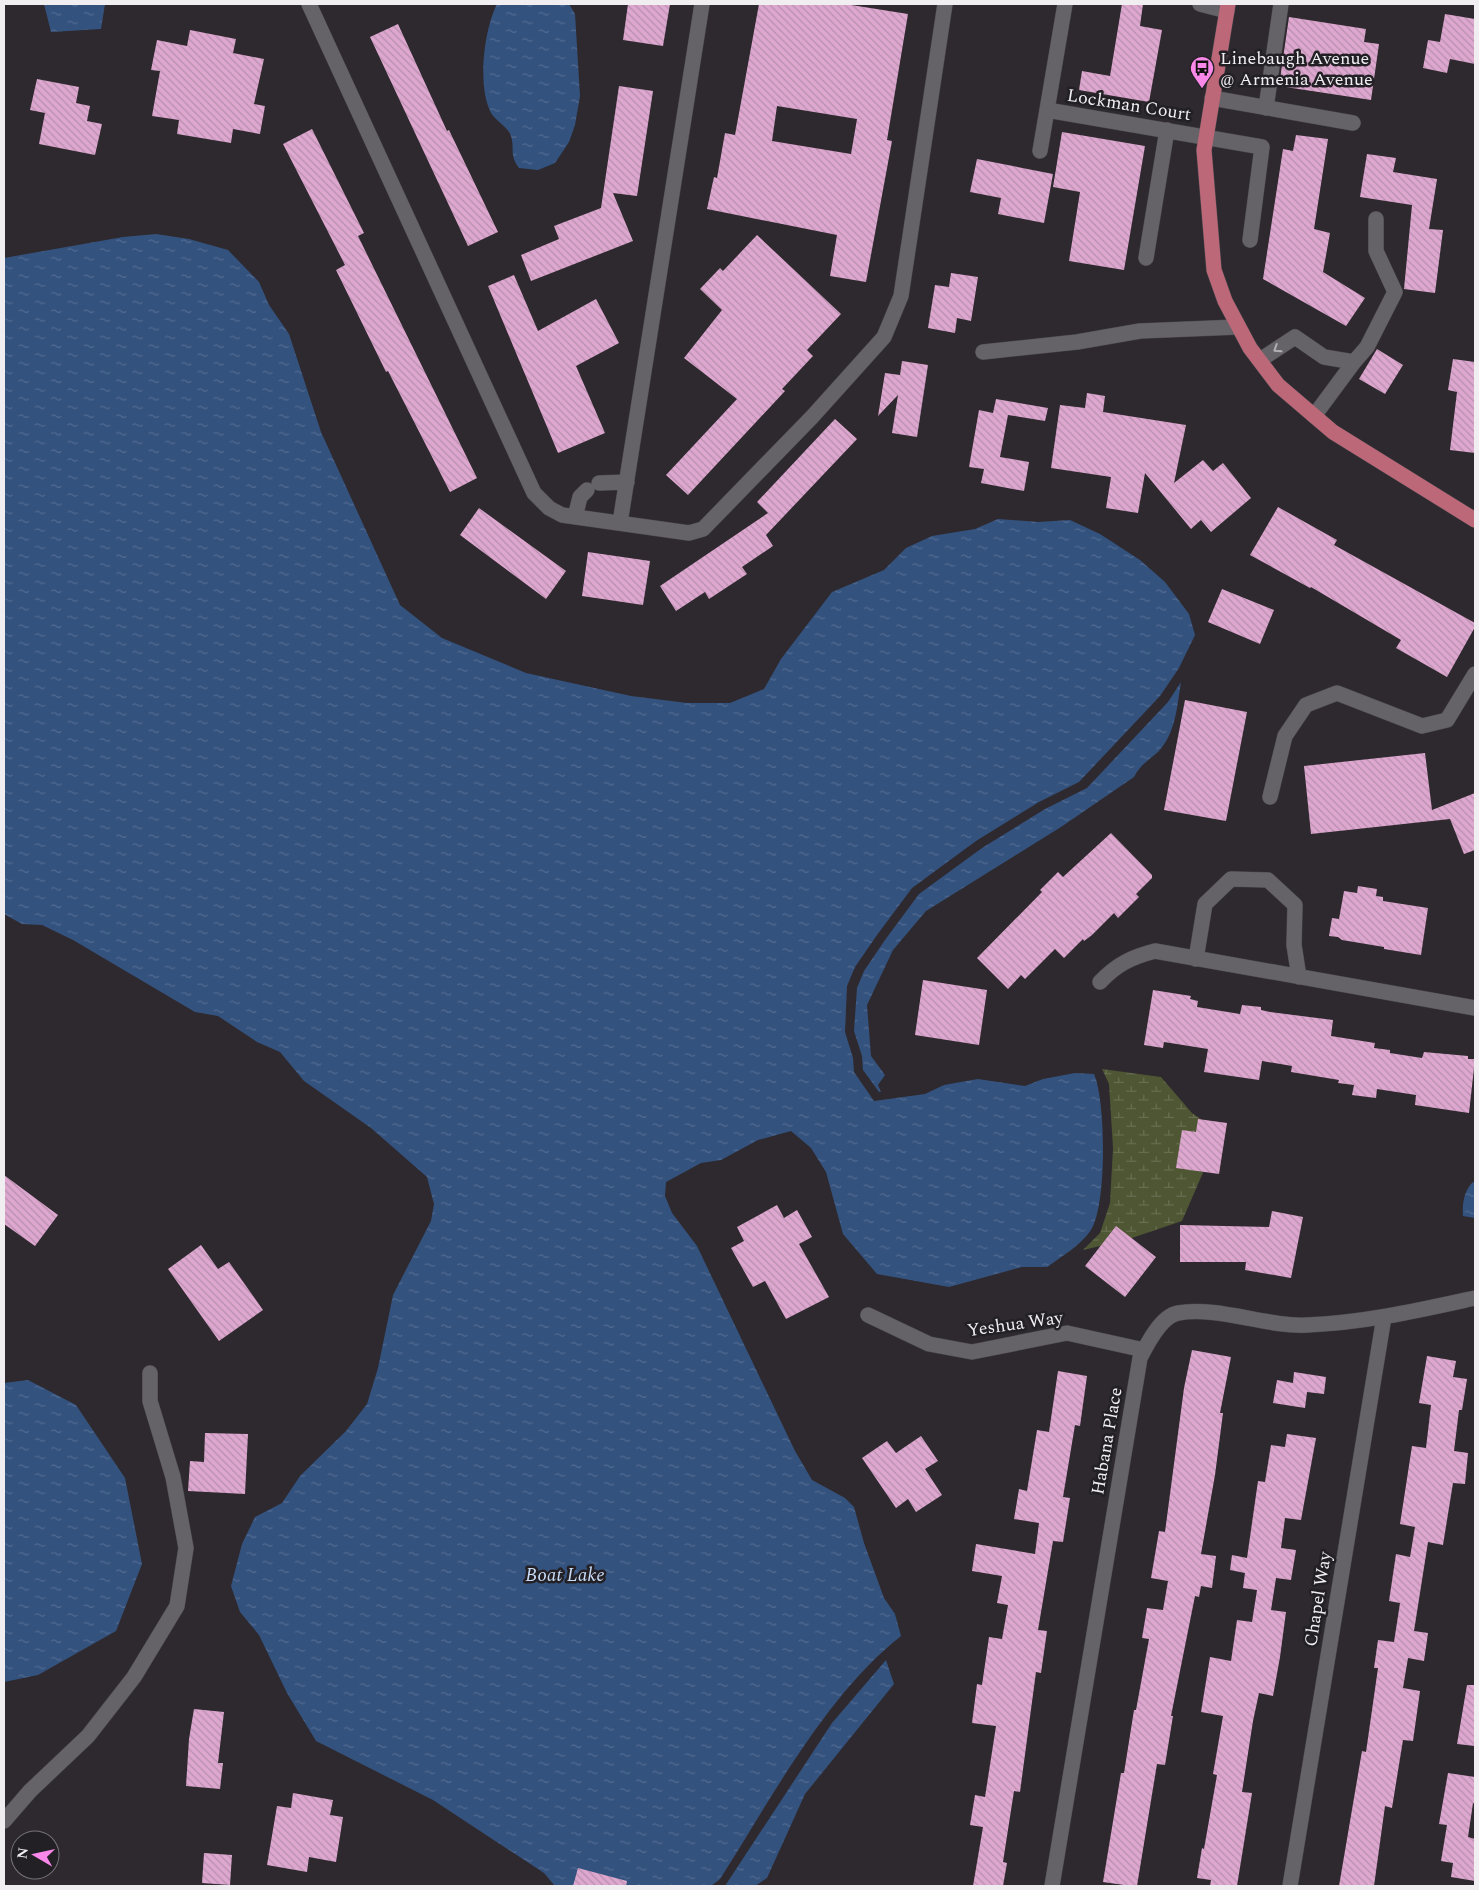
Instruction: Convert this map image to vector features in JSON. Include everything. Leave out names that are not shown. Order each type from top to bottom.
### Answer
[{"type":"main road","points":[[1228,7],[1205,136],[1205,179],[1214,270],[1224,301],[1238,327],[1278,384],[1314,416],[1333,432],[1475,520]]},
{"type":"street","points":[[309,4],[534,494],[549,508],[562,515],[690,533],[703,529],[812,417],[884,337],[901,296],[945,4]]},
{"type":"street","points":[[620,523],[702,4]]},
{"type":"street","points":[[1040,151],[1065,4]]},
{"type":"street","points":[[1200,4],[1228,7]]},
{"type":"street","points":[[1266,108],[1281,4]]},
{"type":"street","points":[[1212,98],[1353,122]]},
{"type":"street","name":"Lockman Court","points":[[1047,110],[1262,147],[1250,240]]},
{"type":"street","points":[[1146,258],[1167,130]]},
{"type":"street","points":[[1314,416],[1367,347],[1395,292],[1376,251],[1376,219]]},
{"type":"street","points":[[983,352],[1077,342],[1140,331],[1238,327]]},
{"type":"street","points":[[1260,360],[1295,337],[1324,357],[1354,362]]},
{"type":"street","points":[[575,517],[580,497],[593,487],[626,482]]},
{"type":"street","points":[[1270,796],[1285,736],[1306,705],[1337,693],[1422,726],[1447,720],[1475,674]]},
{"type":"street","points":[[1196,958],[1205,904],[1231,879],[1268,880],[1295,906],[1294,945],[1299,977]]},
{"type":"street","points":[[1100,982],[1111,970],[1129,958],[1155,951],[1475,1008]]},
{"type":"street","name":"Habana Place","points":[[1052,1886],[1140,1358],[1152,1332],[1176,1313],[1205,1313],[1305,1325],[1384,1317],[1475,1298]]},
{"type":"street","name":"Yeshua Way","points":[[868,1315],[929,1344],[972,1352],[1067,1333],[1144,1350]]},
{"type":"street","name":"Chapel Way","points":[[1290,1886],[1384,1317]]},
{"type":"street","points":[[4,1821],[30,1791],[88,1736],[139,1670],[177,1606],[186,1548],[175,1484],[150,1401],[150,1372]]},
{"type":"green space","points":[[1102,1069],[1161,1077],[1192,1113],[1202,1120],[1205,1168],[1182,1221],[1126,1240],[1083,1250],[1100,1233],[1110,1203],[1113,1148],[1109,1084]]},
{"type":"water","points":[[44,4],[105,4],[101,29],[51,32]]},
{"type":"water","points":[[497,4],[569,4],[575,14],[580,96],[575,125],[569,142],[555,163],[538,170],[519,168],[514,159],[511,136],[491,113],[487,102],[483,74],[484,58],[492,15]]},
{"type":"water","name":"Boat Lake","points":[[156,234],[189,239],[228,250],[259,282],[269,305],[289,334],[321,432],[400,605],[442,638],[526,673],[631,696],[687,703],[730,703],[764,689],[781,659],[832,592],[884,570],[906,548],[932,536],[975,529],[998,519],[1038,522],[1070,520],[1100,534],[1140,560],[1165,582],[1189,614],[1195,635],[1179,668],[1160,696],[1079,782],[1039,802],[976,841],[912,888],[855,967],[847,986],[845,1032],[853,1058],[854,1072],[874,1101],[925,1094],[944,1085],[978,1079],[1025,1086],[1043,1079],[1075,1073],[1094,1074],[1098,1087],[1103,1129],[1102,1177],[1096,1217],[1091,1230],[1082,1241],[1047,1267],[1022,1267],[949,1287],[877,1274],[843,1234],[826,1172],[811,1148],[791,1131],[758,1140],[721,1160],[701,1163],[666,1182],[665,1196],[672,1213],[697,1246],[795,1451],[812,1480],[845,1498],[854,1507],[864,1543],[884,1598],[895,1614],[901,1636],[874,1660],[824,1718],[801,1750],[720,1879],[711,1886],[555,1886],[544,1873],[433,1800],[316,1741],[287,1693],[259,1635],[240,1612],[231,1586],[242,1544],[255,1517],[282,1503],[300,1476],[346,1431],[367,1404],[378,1368],[393,1295],[431,1221],[434,1204],[427,1177],[371,1128],[304,1081],[280,1052],[257,1042],[218,1016],[195,1012],[73,940],[42,925],[22,924],[4,914],[4,258],[123,237]]},
{"type":"water","points":[[1181,682],[1175,719],[1169,736],[1164,745],[1142,766],[1134,777],[1061,827],[926,911],[893,950],[867,1005],[871,1056],[885,1075],[878,1085],[881,1092],[879,1092],[863,1070],[862,1056],[854,1031],[857,988],[864,971],[885,940],[919,894],[982,848],[1045,809],[1087,788],[1168,702]]},
{"type":"water","points":[[1473,1182],[1475,1183],[1475,1218],[1463,1216],[1464,1198]]},
{"type":"water","points":[[28,1380],[76,1405],[125,1478],[142,1564],[116,1631],[38,1675],[4,1682],[4,1383]]},
{"type":"water","points":[[886,1660],[894,1684],[805,1794],[767,1878],[755,1886],[725,1886],[832,1723]]},
{"type":"building","points":[[628,4],[670,4],[663,46],[623,40]]},
{"type":"building","points":[[759,4],[845,4],[908,14],[887,140],[892,141],[866,282],[830,276],[837,235],[707,209],[714,177],[717,178],[725,133],[735,135]],"holes":[[[777,106],[857,119],[851,154],[772,141]]]},
{"type":"building","points":[[1122,4],[1143,4],[1140,26],[1162,30],[1149,102],[1079,90],[1082,71],[1110,76]]},
{"type":"building","points":[[1445,14],[1475,19],[1475,64],[1450,59],[1447,73],[1423,68],[1428,40],[1440,42]]},
{"type":"building","points":[[1289,17],[1366,29],[1364,42],[1379,44],[1371,100],[1279,86]]},
{"type":"building","points":[[398,24],[447,131],[449,130],[498,232],[468,246],[370,37]]},
{"type":"building","points":[[190,30],[236,39],[233,53],[264,59],[254,104],[265,106],[260,134],[233,129],[231,143],[177,134],[179,120],[152,116],[160,71],[151,70],[157,40],[187,46]]},
{"type":"building","points":[[37,79],[79,87],[76,103],[90,106],[87,121],[102,124],[95,155],[39,144],[45,113],[30,110]]},
{"type":"building","points":[[619,86],[653,91],[637,196],[613,193],[633,241],[531,281],[521,255],[559,239],[554,226],[601,208]]},
{"type":"building","points":[[312,129],[364,233],[358,236],[477,478],[450,492],[388,371],[386,372],[336,270],[345,265],[283,144]]},
{"type":"building","points":[[1062,132],[1145,146],[1124,270],[1069,261],[1080,192],[1053,187]]},
{"type":"building","points":[[1296,135],[1328,139],[1314,229],[1330,233],[1323,272],[1365,298],[1346,326],[1263,279],[1283,149],[1293,151]]},
{"type":"building","points":[[1367,154],[1396,158],[1393,172],[1437,179],[1429,229],[1443,230],[1435,293],[1404,289],[1412,205],[1360,197]]},
{"type":"building","points":[[977,159],[1053,174],[1044,223],[998,214],[1001,198],[970,192]]},
{"type":"building","points":[[757,235],[841,314],[807,350],[813,356],[782,389],[785,391],[688,495],[666,475],[737,399],[684,358],[722,310],[700,289],[720,268],[723,271]]},
{"type":"building","points":[[951,273],[978,277],[971,321],[957,318],[955,333],[928,328],[935,285],[949,287]]},
{"type":"building","points":[[514,275],[538,331],[596,299],[619,343],[576,366],[605,433],[558,453],[488,286]]},
{"type":"building","points":[[1377,349],[1403,365],[1385,394],[1359,379]]},
{"type":"building","points":[[1453,359],[1475,362],[1475,453],[1450,450],[1457,392],[1448,390]]},
{"type":"building","points":[[902,361],[928,365],[917,437],[892,433],[898,395],[878,416],[885,373],[900,375]]},
{"type":"building","points":[[1087,393],[1105,396],[1103,412],[1186,425],[1174,483],[1203,460],[1213,471],[1223,463],[1251,498],[1211,532],[1201,520],[1191,529],[1145,473],[1138,513],[1106,508],[1111,477],[1051,468],[1060,405],[1085,408]]},
{"type":"building","points":[[996,399],[1048,408],[1045,421],[1008,415],[1000,457],[1029,462],[1024,491],[981,483],[984,469],[969,467],[979,410],[993,413]]},
{"type":"building","points":[[835,419],[857,439],[766,535],[773,546],[742,567],[747,574],[709,599],[705,592],[676,611],[660,586],[768,513],[757,502]]},
{"type":"building","points":[[1278,507],[1337,540],[1334,545],[1475,623],[1475,627],[1447,677],[1396,648],[1401,640],[1311,587],[1250,555]]},
{"type":"building","points":[[479,508],[566,571],[546,599],[460,535]]},
{"type":"building","points":[[588,552],[650,561],[643,605],[582,596]]},
{"type":"building","points":[[1222,589],[1274,610],[1260,644],[1208,622]]},
{"type":"building","points":[[1185,700],[1247,712],[1226,821],[1164,810]]},
{"type":"building","points":[[1425,753],[1432,810],[1475,793],[1475,850],[1464,854],[1450,819],[1311,834],[1304,766]]},
{"type":"building","points":[[1111,833],[1152,875],[1152,878],[1136,894],[1139,897],[1118,918],[1114,913],[1092,935],[1084,941],[1083,939],[1064,958],[1055,949],[1025,979],[1021,975],[1008,989],[977,958],[1042,892],[1040,890],[1058,872],[1063,877]]},
{"type":"building","points":[[1358,886],[1377,889],[1376,896],[1383,897],[1383,901],[1428,908],[1421,955],[1384,949],[1384,947],[1329,936],[1332,918],[1339,919],[1344,891],[1357,893]]},
{"type":"building","points":[[923,980],[987,990],[979,1045],[915,1035]]},
{"type":"building","points":[[1153,990],[1191,996],[1190,999],[1198,1001],[1197,1007],[1240,1014],[1242,1005],[1261,1007],[1261,1010],[1270,1012],[1333,1020],[1331,1036],[1375,1043],[1374,1048],[1390,1050],[1390,1053],[1422,1058],[1424,1052],[1468,1056],[1468,1059],[1475,1059],[1469,1113],[1415,1105],[1416,1095],[1377,1089],[1376,1098],[1352,1095],[1354,1085],[1338,1083],[1339,1080],[1291,1072],[1292,1066],[1262,1061],[1259,1080],[1204,1072],[1208,1049],[1164,1042],[1163,1048],[1144,1045]]},
{"type":"building","points":[[1198,1119],[1227,1123],[1219,1174],[1176,1168],[1182,1130],[1196,1132]]},
{"type":"building","points":[[4,1175],[58,1215],[35,1246],[4,1224]]},
{"type":"building","points":[[777,1205],[784,1218],[797,1210],[812,1237],[799,1244],[829,1297],[786,1319],[765,1281],[753,1287],[731,1248],[744,1241],[737,1227]]},
{"type":"building","points":[[1272,1211],[1303,1217],[1291,1278],[1245,1270],[1246,1262],[1180,1262],[1180,1225],[1269,1227]]},
{"type":"building","points":[[1116,1226],[1156,1257],[1125,1297],[1085,1266]]},
{"type":"building","points":[[201,1245],[218,1269],[229,1262],[263,1310],[219,1341],[168,1269]]},
{"type":"building","points":[[1192,1350],[1231,1357],[1220,1413],[1223,1413],[1215,1475],[1201,1554],[1216,1556],[1212,1588],[1201,1586],[1199,1597],[1195,1596],[1171,1716],[1173,1716],[1165,1765],[1157,1764],[1137,1886],[1131,1886],[1103,1882],[1121,1773],[1124,1773],[1134,1710],[1136,1710],[1149,1639],[1142,1638],[1147,1608],[1163,1610],[1168,1581],[1151,1578],[1159,1531],[1165,1532],[1184,1388]]},
{"type":"building","points":[[1427,1356],[1456,1361],[1453,1377],[1467,1379],[1462,1410],[1459,1410],[1454,1451],[1468,1453],[1465,1484],[1453,1483],[1443,1545],[1428,1542],[1414,1631],[1428,1633],[1424,1661],[1408,1658],[1403,1688],[1420,1691],[1413,1741],[1403,1740],[1392,1808],[1385,1806],[1374,1886],[1339,1886],[1362,1751],[1366,1752],[1378,1668],[1374,1668],[1378,1640],[1394,1642],[1400,1603],[1389,1601],[1396,1554],[1410,1557],[1415,1527],[1400,1524],[1412,1446],[1426,1448],[1431,1405],[1419,1403]]},
{"type":"building","points":[[1058,1371],[1087,1376],[1080,1426],[1075,1425],[1063,1497],[1070,1498],[1063,1542],[1053,1541],[1038,1630],[1047,1631],[1041,1673],[1036,1672],[1020,1792],[1014,1791],[1003,1862],[1007,1863],[1003,1886],[973,1886],[983,1827],[970,1825],[975,1795],[985,1797],[996,1726],[972,1723],[977,1684],[982,1685],[989,1637],[1002,1639],[1008,1605],[997,1603],[1002,1576],[972,1571],[976,1544],[1035,1554],[1039,1523],[1014,1519],[1019,1489],[1027,1491],[1037,1430],[1049,1432]]},
{"type":"building","points":[[1294,1372],[1326,1377],[1324,1394],[1307,1392],[1305,1408],[1273,1403],[1277,1380],[1293,1383]]},
{"type":"building","points":[[205,1433],[248,1434],[245,1494],[188,1491],[190,1461],[204,1462]]},
{"type":"building","points":[[1287,1434],[1316,1438],[1301,1520],[1285,1518],[1281,1548],[1296,1550],[1291,1580],[1276,1578],[1271,1610],[1286,1612],[1280,1657],[1273,1696],[1259,1693],[1253,1721],[1242,1792],[1252,1793],[1237,1886],[1210,1886],[1211,1880],[1197,1878],[1217,1775],[1213,1774],[1223,1716],[1201,1712],[1210,1657],[1231,1661],[1237,1620],[1252,1622],[1257,1590],[1243,1588],[1245,1573],[1230,1570],[1232,1555],[1247,1558],[1258,1481],[1265,1482],[1271,1445],[1285,1447]]},
{"type":"building","points":[[921,1436],[938,1461],[925,1469],[942,1495],[916,1512],[908,1499],[896,1508],[862,1458],[887,1441],[896,1453]]},
{"type":"building","points":[[1467,1685],[1475,1685],[1475,1746],[1457,1744]]},
{"type":"building","points":[[194,1709],[224,1712],[218,1763],[223,1763],[220,1789],[186,1786],[189,1739]]},
{"type":"building","points":[[1448,1773],[1475,1777],[1475,1804],[1473,1803],[1468,1837],[1475,1839],[1475,1881],[1451,1877],[1453,1863],[1441,1861],[1447,1825],[1439,1824]]},
{"type":"building","points":[[293,1793],[333,1800],[330,1815],[343,1817],[336,1862],[309,1857],[307,1872],[267,1865],[277,1806],[291,1808]]},
{"type":"building","points":[[204,1853],[232,1855],[230,1885],[202,1883]]},
{"type":"building","points":[[578,1868],[627,1881],[626,1886],[573,1886]]},
{"type":"place","name":"Linebaugh Avenue @ Armenia Avenue","points":[[1202,89]]}]
